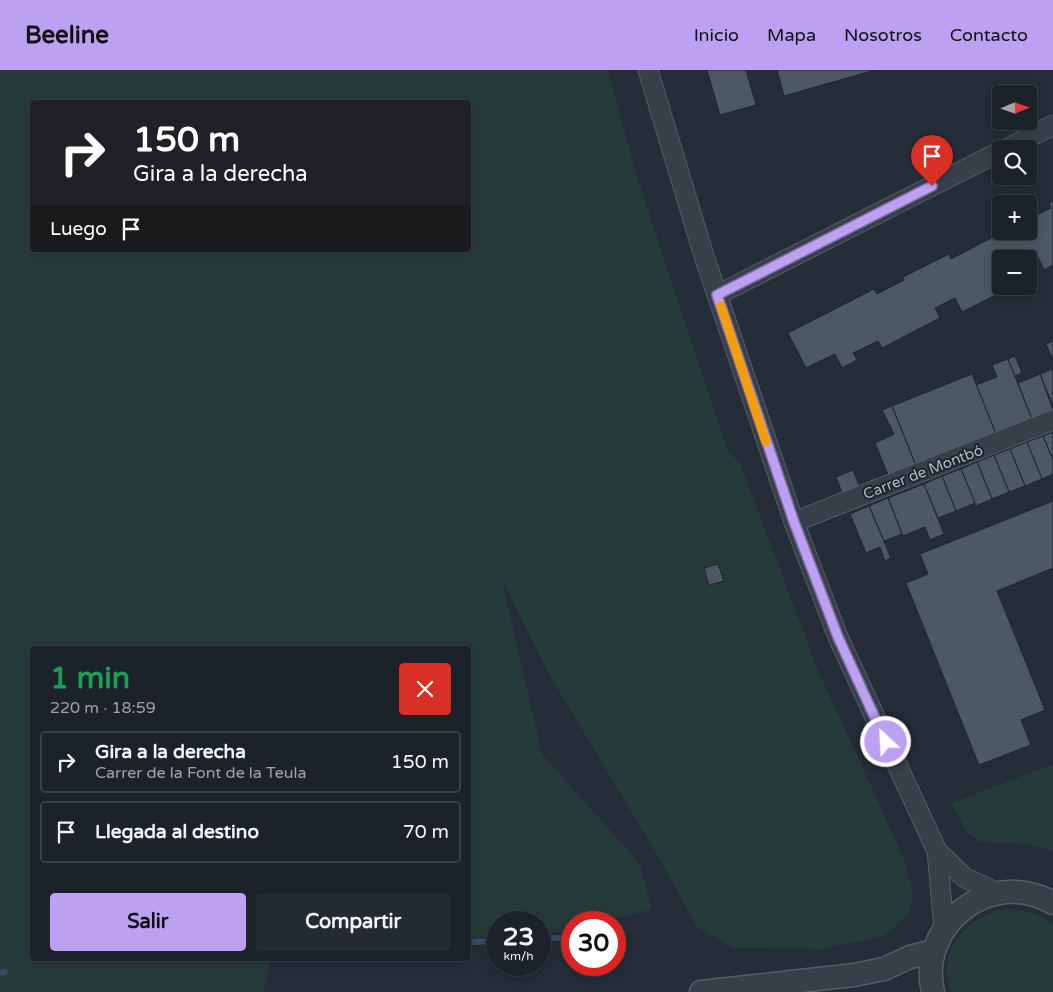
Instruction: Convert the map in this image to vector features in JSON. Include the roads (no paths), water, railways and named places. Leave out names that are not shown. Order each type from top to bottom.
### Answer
[{"type":"street","points":[[648,70],[717,295],[794,522],[838,637],[936,851],[944,928]]},
{"type":"street","points":[[1024,140],[1053,125]]},
{"type":"street","points":[[717,295],[992,156]]},
{"type":"street","name":"Carrer de Montbó","points":[[794,522],[1053,420]]},
{"type":"street","points":[[936,851],[965,878],[999,893]]},
{"type":"street","points":[[933,992],[930,969],[934,951],[944,928],[973,901],[999,893],[1030,894],[1053,903]]},
{"type":"street","points":[[701,992],[854,975],[884,969],[910,957],[934,951]]},
{"type":"waterway","points":[[551,938],[561,938]]},
{"type":"waterway","points":[[471,942],[486,941]]},
{"type":"waterway","points":[[0,973],[5,972]]}]
